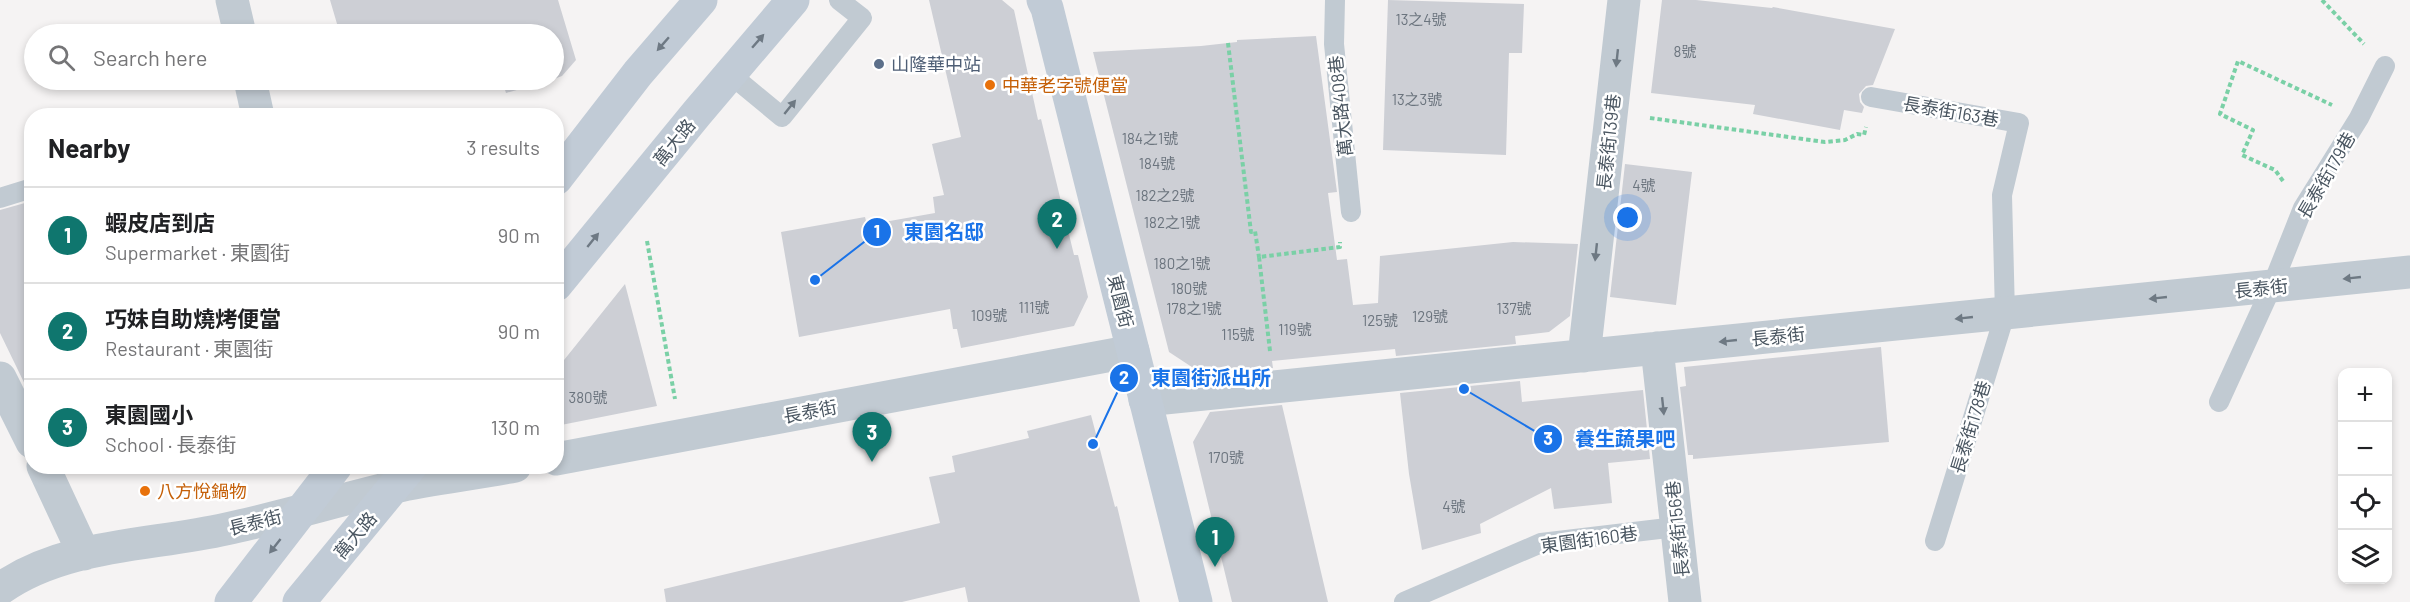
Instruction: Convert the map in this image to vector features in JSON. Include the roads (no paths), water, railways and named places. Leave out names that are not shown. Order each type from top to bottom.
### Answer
[{"type":"main road","points":[[564,169],[638,73],[701,0]]},
{"type":"main road","name":"萬大路","points":[[564,275],[794,0]]},
{"type":"main road","name":"東園街","points":[[1043,0],[1047,8],[1196,602]]},
{"type":"main road","points":[[231,602],[330,474]]},
{"type":"main road","name":"萬大路","points":[[299,602],[403,477]]},
{"type":"street","points":[[232,0],[238,24]]},
{"type":"street","name":"長泰街139巷","points":[[1584,356],[1624,0]]},
{"type":"street","points":[[252,90],[256,108]]},
{"type":"street","name":"長泰街","points":[[1145,399],[2410,272]]},
{"type":"street","name":"長泰街156巷","points":[[1657,348],[1685,602]]},
{"type":"street","name":"長泰街","points":[[564,457],[1133,351]]},
{"type":"street","points":[[0,378],[24,426]]},
{"type":"street","points":[[47,474],[84,554]]},
{"type":"street","name":"長泰街","points":[[0,589],[16,578],[49,562],[225,530],[303,510],[403,477],[434,474]]},
{"type":"lane","points":[[730,74],[782,117],[862,18],[839,0]]},
{"type":"lane","name":"萬大路408巷","points":[[1335,0],[1334,44],[1351,212]]},
{"type":"lane","name":"長泰街179巷","points":[[2218,402],[2272,286],[2303,208],[2359,118],[2385,66]]},
{"type":"lane","name":"長泰街163巷","points":[[1871,97],[2019,123],[2002,195],[2005,314]]},
{"type":"lane","points":[[0,198],[24,190]]},
{"type":"lane","name":"長泰街178巷","points":[[1935,541],[2005,314]]},
{"type":"lane","name":"東園街160巷","points":[[1404,602],[1540,543],[1676,527]]},
{"type":"place","name":"山隆華中站","points":[[879,64]]},
{"type":"place","name":"中華老字號便當","points":[[990,85]]},
{"type":"place","name":"巧妹自助燒烤便當","points":[[1057,249]]},
{"type":"place","name":"東園名邸","points":[[815,280]]},
{"type":"place","name":"養生蔬果吧","points":[[1464,389]]},
{"type":"place","name":"東園街派出所","points":[[1093,444]]},
{"type":"place","name":"東園國小","points":[[872,462]]},
{"type":"place","name":"八方悅鍋物","points":[[145,491]]},
{"type":"place","name":"蝦皮店到店","points":[[1215,567]]}]
